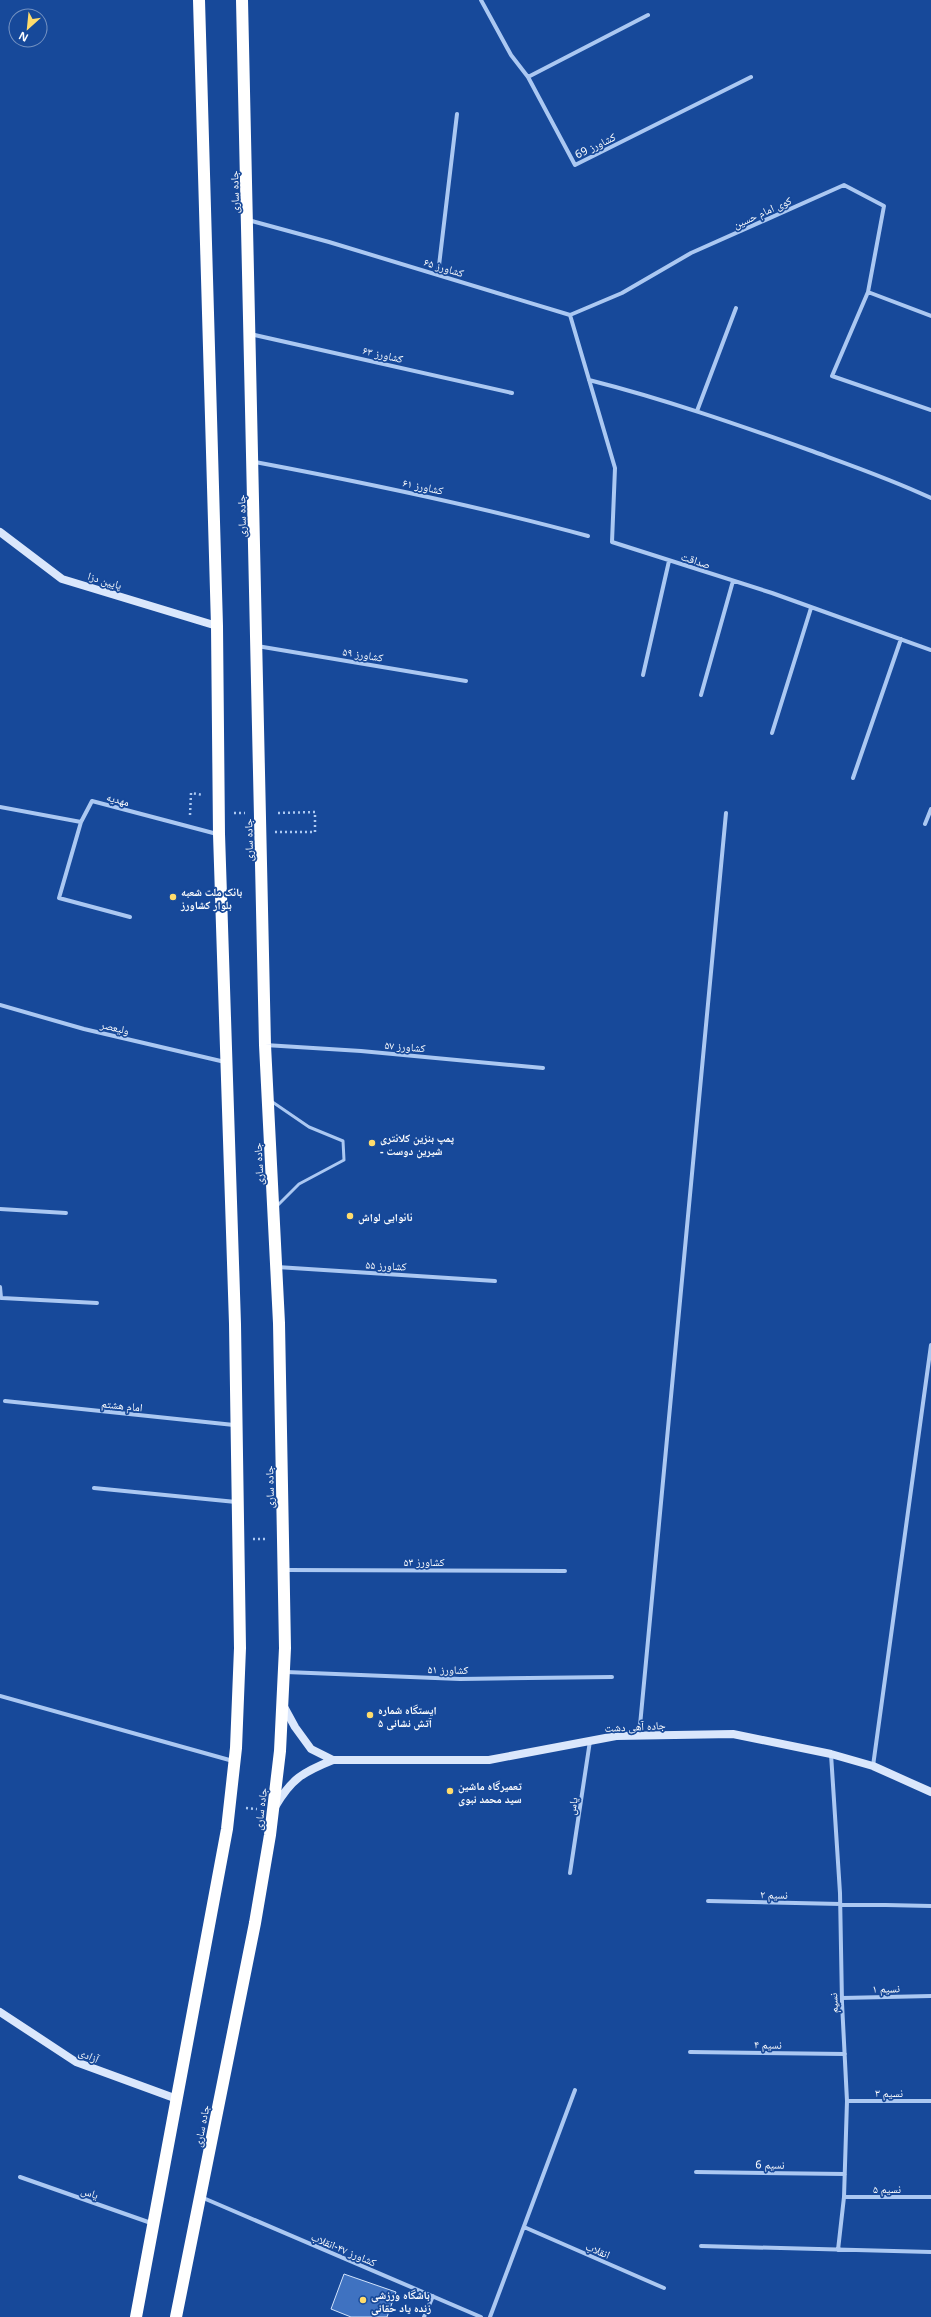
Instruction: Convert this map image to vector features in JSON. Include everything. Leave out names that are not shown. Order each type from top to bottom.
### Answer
[{"type":"highway","points":[[136,2317],[212,1915],[235,1761],[240,1648],[237,1426],[226,1062],[199,0]]},
{"type":"highway","name":"جاده ساری","points":[[176,2317],[255,1923],[273,1811],[280,1751],[284,1672],[283,1538],[276,1267],[265,1045],[242,0]]},
{"type":"street","name":"کشاورز 69","points":[[481,0],[512,55],[528,77],[575,165],[751,77]]},
{"type":"street","points":[[528,77],[648,15]]},
{"type":"street","points":[[438,274],[458,114]]},
{"type":"street","name":"کوی امام حسین","points":[[570,315],[622,293],[691,253],[844,185],[884,206],[868,292]]},
{"type":"street","name":"کشاورز ۶۵","points":[[247,220],[438,274],[570,315]]},
{"type":"street","points":[[931,316],[868,292],[832,376],[931,410]]},
{"type":"street","points":[[697,411],[736,308]]},
{"type":"street","points":[[570,315],[589,380],[657,397],[905,485],[931,498]]},
{"type":"street","name":"کشاورز ۶۳","points":[[250,334],[512,393]]},
{"type":"street","name":"صداقت","points":[[589,380],[615,468],[612,542],[733,581],[931,650]]},
{"type":"street","name":"کشاورز ۶۱","points":[[252,462],[414,493],[503,513],[588,536]]},
{"type":"street","name":"پایین دزا","points":[[0,532],[62,579],[216,626]]},
{"type":"street","points":[[643,675],[669,561]]},
{"type":"street","points":[[702,695],[733,581]]},
{"type":"street","points":[[772,733],[811,608]]},
{"type":"street","points":[[854,778],[901,639]]},
{"type":"street","name":"کشاورز ۵۹","points":[[256,646],[466,681]]},
{"type":"street","name":"مهدیه","points":[[81,822],[92,801],[220,834]]},
{"type":"street","points":[[0,807],[81,822],[59,898],[130,917]]},
{"type":"street","points":[[925,824],[931,809]]},
{"type":"street","points":[[639,1736],[726,813]]},
{"type":"street","name":"ولیعصر","points":[[0,1006],[84,1029],[226,1062]]},
{"type":"street","name":"کشاورز ۵۷","points":[[265,1045],[361,1051],[543,1068]]},
{"type":"street","points":[[0,1209],[66,1213]]},
{"type":"street","name":"کشاورز ۵۵","points":[[276,1267],[495,1281]]},
{"type":"street","points":[[0,1288],[1,1298],[97,1303]]},
{"type":"street","points":[[873,1766],[931,1345]]},
{"type":"street","name":"امام هشتم","points":[[5,1401],[237,1426]]},
{"type":"street","points":[[94,1488],[238,1502]]},
{"type":"street","name":"کشاورز ۵۳","points":[[283,1570],[565,1571]]},
{"type":"street","name":"کشاورز ۵۱","points":[[284,1672],[460,1679],[612,1677]]},
{"type":"street","points":[[0,1696],[235,1761]]},
{"type":"street","points":[[282,1704],[295,1727],[311,1749],[333,1760]]},
{"type":"street","name":"جاده آهی دشت","points":[[333,1760],[489,1760],[616,1736],[733,1734],[831,1754],[873,1766],[931,1792]]},
{"type":"street","name":"یاس","points":[[570,1874],[590,1741]]},
{"type":"street","name":"نسیم","points":[[831,1754],[840,1905],[842,1998],[847,2101],[844,2198],[838,2250]]},
{"type":"street","points":[[273,1811],[286,1787],[310,1769],[333,1760]]},
{"type":"street","name":"نسیم ۲","points":[[708,1901],[931,1906]]},
{"type":"street","name":"نسیم ۱","points":[[842,1998],[931,1996]]},
{"type":"street","name":"آزادی","points":[[0,2012],[76,2062],[177,2099]]},
{"type":"street","name":"نسیم ۴","points":[[690,2052],[845,2054]]},
{"type":"street","points":[[490,2317],[575,2090]]},
{"type":"street","name":"نسیم ۳","points":[[847,2101],[931,2101]]},
{"type":"street","name":"نسیم 6","points":[[696,2172],[845,2174]]},
{"type":"street","name":"یاس","points":[[20,2177],[154,2224]]},
{"type":"street","name":"کشاورز ۴۷-انقلاب","points":[[200,2197],[481,2317]]},
{"type":"street","name":"نسیم ۵","points":[[844,2198],[931,2197]]},
{"type":"street","name":"انقلاب","points":[[524,2227],[664,2288]]},
{"type":"street","points":[[701,2246],[931,2252]]},
{"type":"street","points":[[424,2317],[433,2296]]},
{"type":"lane","points":[[268,1098],[284,1112],[309,1127],[343,1141],[344,1154],[344,1160],[300,1184],[273,1210]]},
{"type":"path","points":[[190,827],[191,793],[203,795]]},
{"type":"path","points":[[260,832],[315,832],[315,812]]},
{"type":"path","points":[[238,1539],[283,1538]]},
{"type":"path","points":[[229,1805],[273,1811]]},
{"type":"building","name":"باشگاه ورزشی زنده یاد حقانی","points":[[344,2274],[396,2292],[387,2317],[351,2317],[331,2309]]},
{"type":"place","name":"بانک ملت شعبه بلوار کشاورز","points":[[173,897]]},
{"type":"place","name":"پمپ بنزین کلانتری - شیرین دوست","points":[[372,1143]]},
{"type":"place","name":"نانوایی لواش","points":[[350,1216]]},
{"type":"place","name":"ایستگاه شماره ۵ آتش نشانی","points":[[370,1715]]},
{"type":"place","name":"تعمیرگاه ماشین سید محمد نبوی","points":[[450,1791]]},
{"type":"place","name":"باشگاه ورزشی زنده یاد حقانی","points":[[363,2300]]}]
